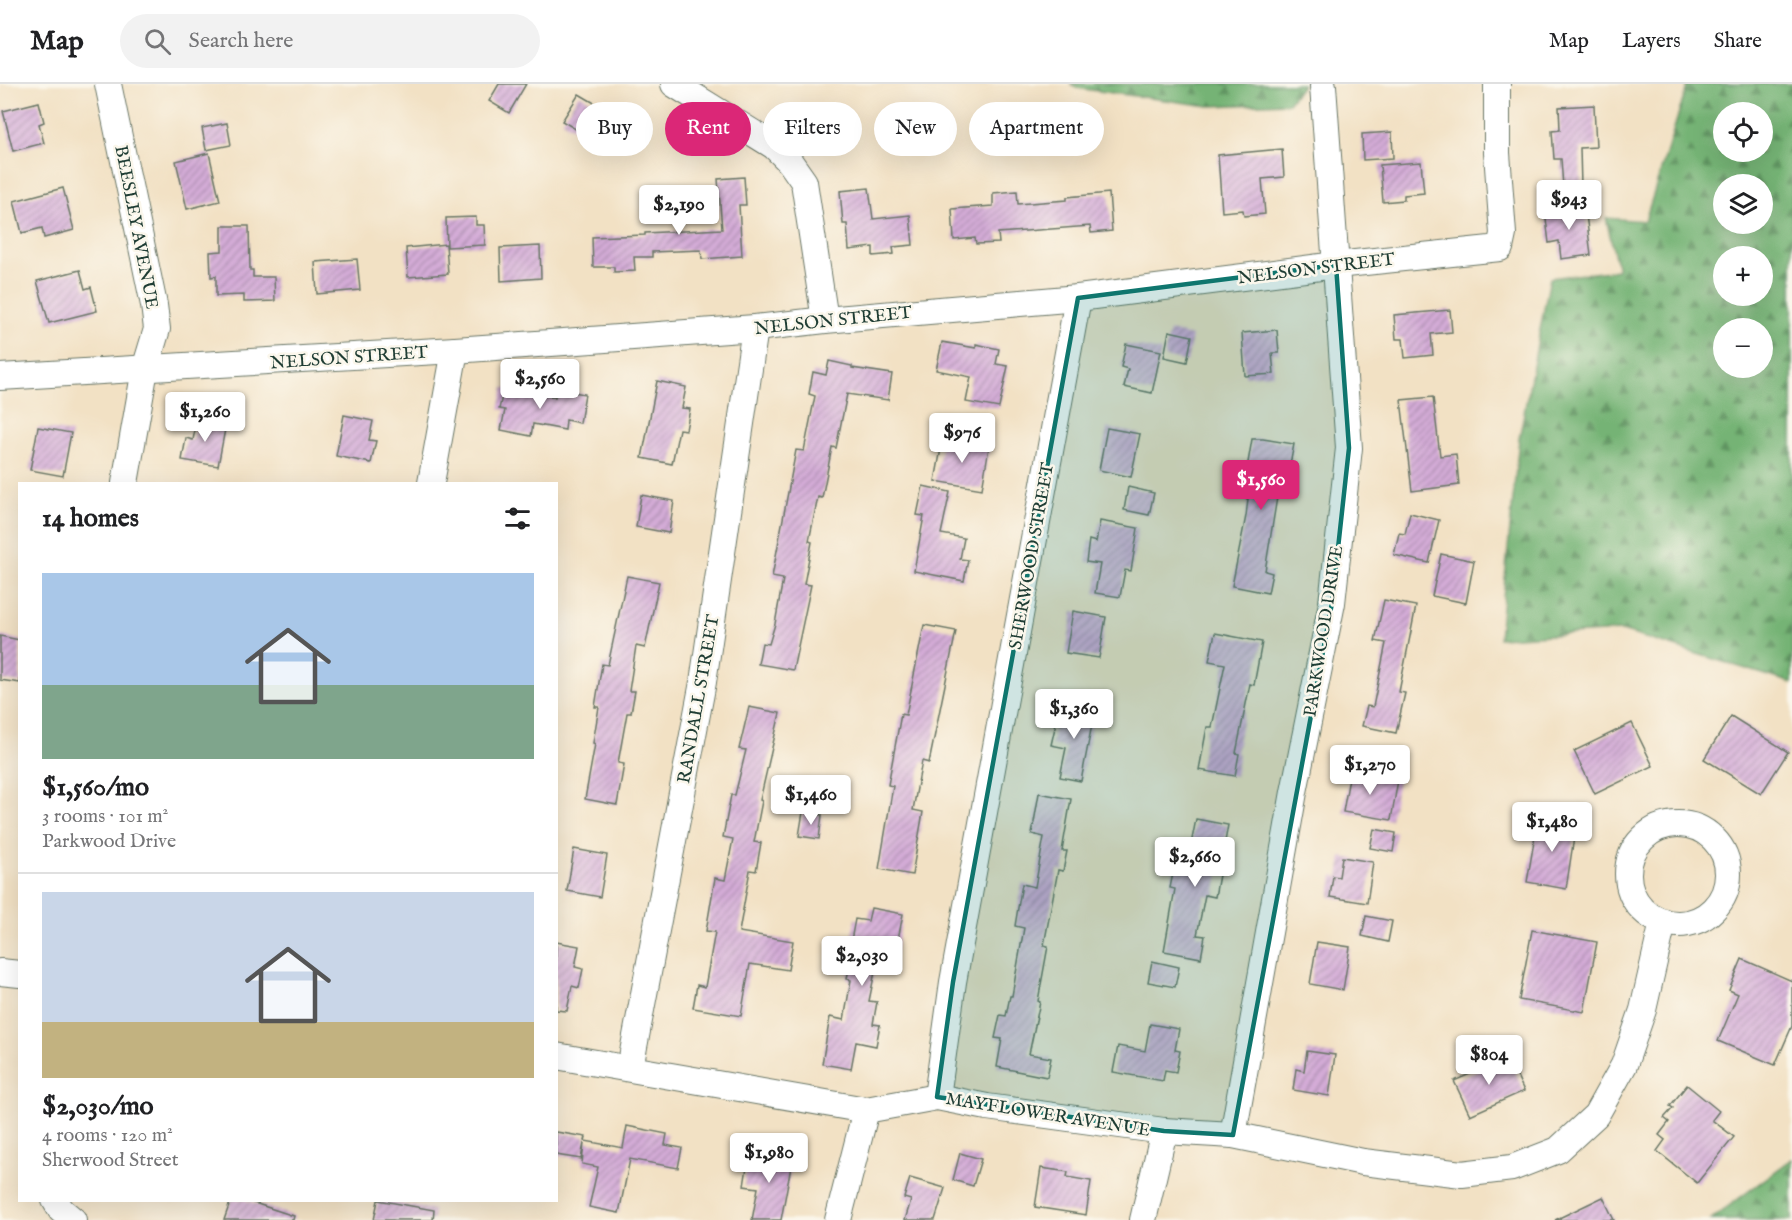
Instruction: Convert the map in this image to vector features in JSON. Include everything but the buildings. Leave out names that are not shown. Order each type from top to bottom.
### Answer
[{"type":"street","name":"BEESLEY AVENUE","points":[[108,84],[157,329],[145,369],[125,482]]},
{"type":"street","points":[[674,84],[774,146],[804,182],[825,320]]},
{"type":"street","name":"NELSON STREET","points":[[0,376],[455,350],[755,328],[1078,298],[1336,265],[1500,248],[1503,234],[1497,153],[1497,84]]},
{"type":"street","name":"PARKWOOD DRIVE","points":[[1233,1135],[1294,792],[1332,603],[1349,448],[1323,86]]},
{"type":"street","name":"SHERWOOD STREET","points":[[937,1097],[954,982],[1078,298]]},
{"type":"street","name":"RANDALL STREET","points":[[630,1068],[703,682],[755,328]]},
{"type":"street","points":[[431,482],[455,350]]},
{"type":"street","name":"MAYFLOWER AVENUE","points":[[558,1056],[866,1110],[937,1097],[987,1107],[1164,1131],[1233,1135],[1363,1162],[1462,1174],[1512,1168],[1558,1150],[1596,1115],[1624,1065],[1643,1010],[1663,922]]},
{"type":"street","points":[[0,972],[18,974]]},
{"type":"street","points":[[838,1220],[866,1110]]},
{"type":"street","points":[[1143,1220],[1164,1131]]},
{"type":"street","points":[[56,1202],[72,1220]]},
{"type":"highlighted area","points":[[1336,265],[1349,448],[1332,603],[1233,1135],[1164,1131],[937,1097],[953,982],[1078,298]]},
{"type":"green space","points":[[1071,84],[1303,84],[1288,103],[1209,106],[1076,88]]},
{"type":"green space","points":[[1688,84],[1792,84],[1792,683],[1622,631],[1499,638],[1519,439],[1550,278],[1618,270],[1606,218],[1645,221]]},
{"type":"green space","points":[[1792,1159],[1792,1220],[1710,1220]]}]
